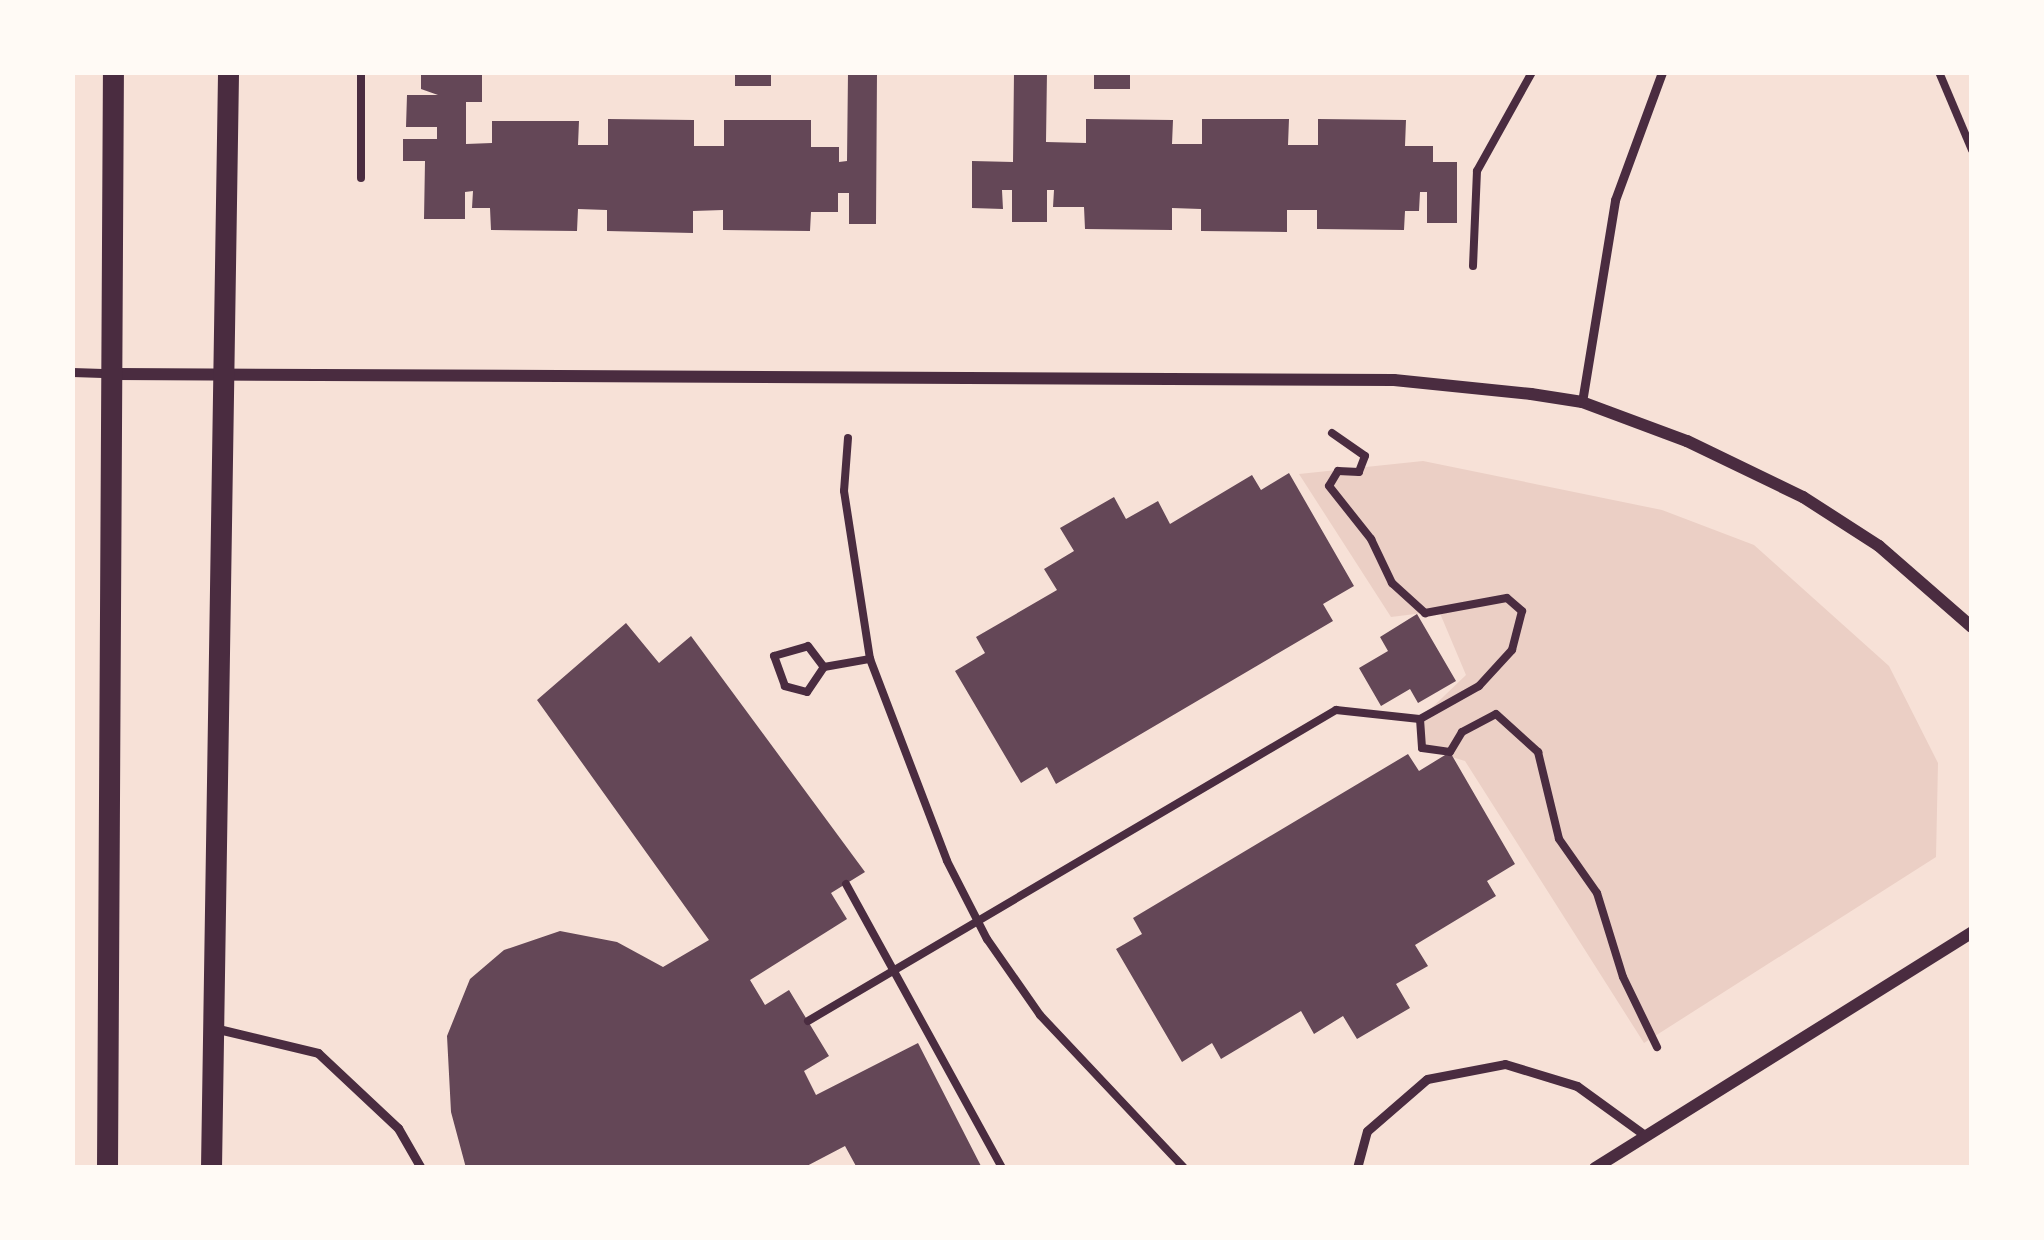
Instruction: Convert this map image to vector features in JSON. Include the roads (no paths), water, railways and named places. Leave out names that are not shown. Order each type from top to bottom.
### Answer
[{"type":"street","points":[[107,1168],[116,374],[113,72]]},
{"type":"street","points":[[211,1168],[229,72]]},
{"type":"street","points":[[116,374],[1394,380],[1582,402],[1803,497],[1880,546],[1972,626]]},
{"type":"street","points":[[1595,1168],[1972,932]]},
{"type":"lane","points":[[1582,402],[1615,200],[1661,72]]},
{"type":"lane","points":[[72,373],[116,374]]},
{"type":"lane","points":[[214,1028],[318,1053],[398,1128],[421,1168]]},
{"type":"lane","points":[[1357,1168],[1367,1131],[1427,1079],[1505,1064],[1576,1086],[1646,1136]]}]
